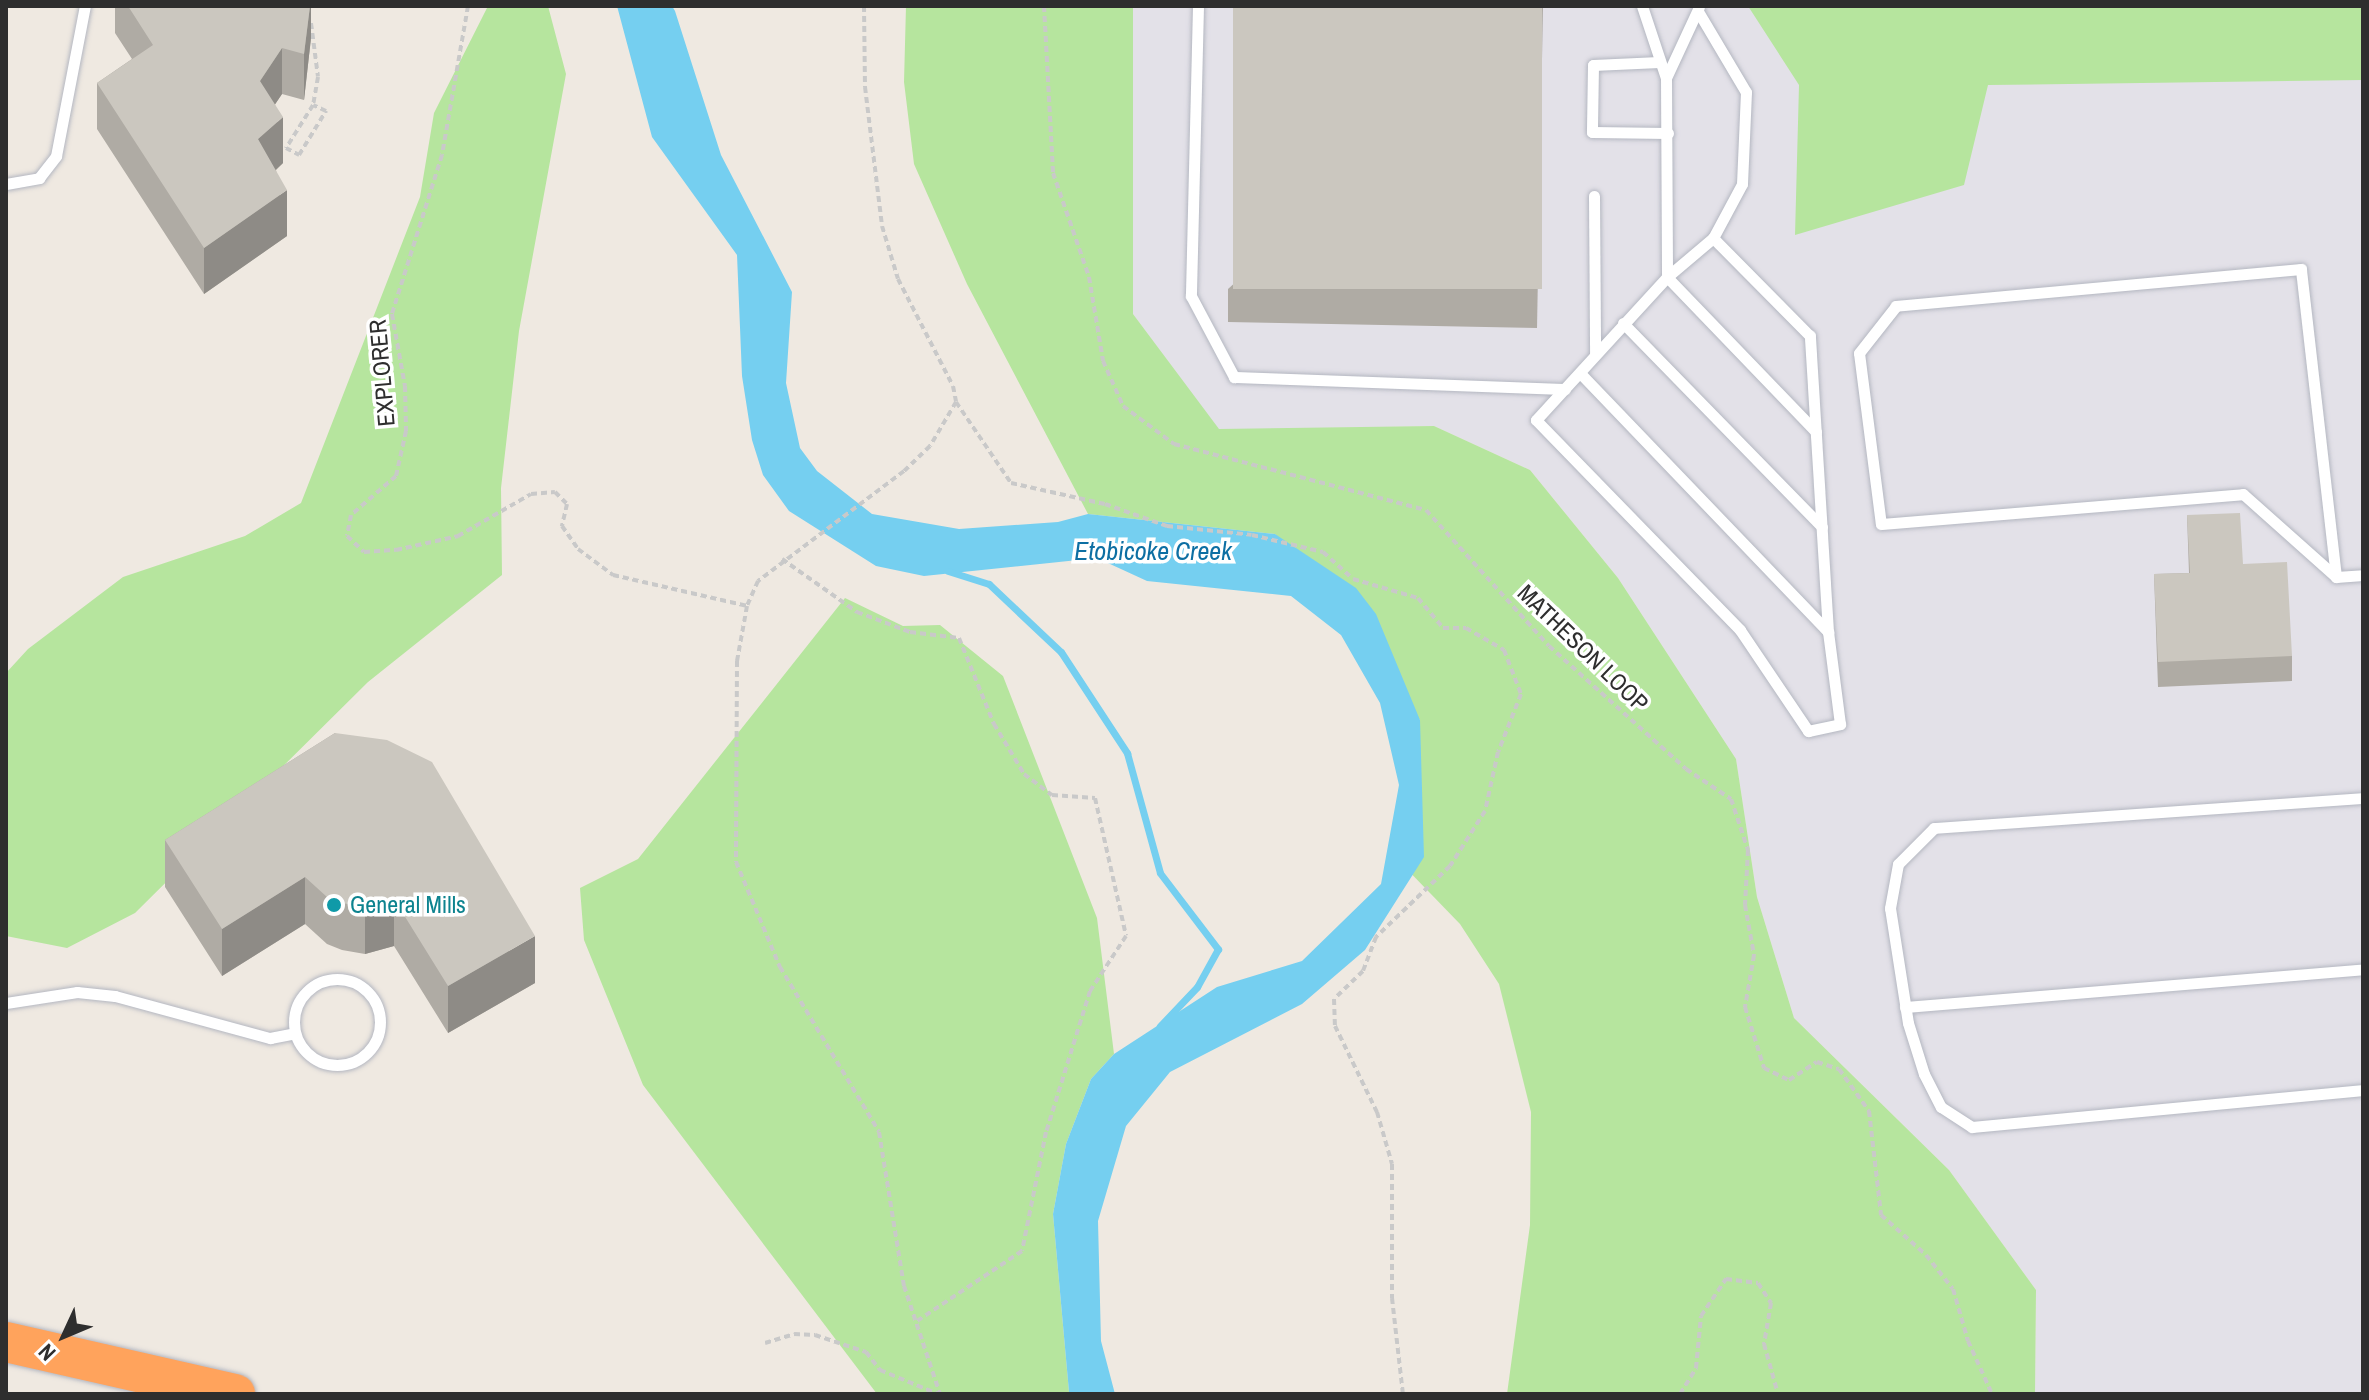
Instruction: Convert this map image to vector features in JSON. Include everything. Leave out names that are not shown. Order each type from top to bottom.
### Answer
[{"type":"highway","points":[[6,1342],[235,1394]]},
{"type":"lane","points":[[6,184],[39,178],[56,156],[85,6]]},
{"type":"lane","points":[[1198,6],[1191,296],[1234,377],[1565,389]]},
{"type":"lane","points":[[1642,6],[1666,78],[1667,277],[1817,433]]},
{"type":"lane","points":[[1666,78],[1699,9]]},
{"type":"lane","points":[[1699,9],[1746,92],[1742,184],[1713,238],[1667,277],[1536,420],[1740,630],[1808,731],[1840,724],[1828,632],[1810,336],[1713,238]]},
{"type":"lane","points":[[1659,62],[1593,65],[1592,132],[1668,133]]},
{"type":"lane","points":[[1594,196],[1595,354]]},
{"type":"lane","points":[[2336,577],[2301,269],[1896,306],[1859,353],[1881,524],[2243,494],[2336,577],[2363,575]]},
{"type":"lane","points":[[1623,323],[1822,527]]},
{"type":"lane","points":[[1580,373],[1828,632]]},
{"type":"lane","points":[[2363,798],[1934,828],[1912,846],[1891,883],[1890,908],[1905,1007],[1924,1074],[1941,1107],[1972,1127],[2363,1090]]},
{"type":"lane","points":[[1905,1007],[2363,969]]},
{"type":"lane","points":[[330,979],[358,983],[377,1004],[380,1032],[375,1045],[352,1063],[324,1063],[311,1056],[295,1033],[297,1005],[316,984],[330,979]]},
{"type":"lane","points":[[6,1003],[77,992],[115,996],[270,1038],[295,1033]]},
{"type":"path","name":"EXPLORER","points":[[468,6],[442,155],[392,314],[405,386],[406,431],[396,476],[351,515],[347,536],[364,552],[396,550],[458,536],[531,494],[555,492],[567,504],[562,526],[578,549],[613,575],[747,606]]},
{"type":"path","points":[[864,6],[865,87],[882,226],[898,279],[956,402],[1011,483],[1105,504],[1167,526],[1252,535],[1323,552],[1353,579],[1418,598],[1443,628],[1466,628],[1504,650],[1521,694],[1498,752],[1485,811],[1450,866],[1376,937],[1363,971],[1334,999],[1335,1026],[1377,1112],[1392,1164],[1392,1298],[1403,1394]]},
{"type":"path","name":"MATHESON LOOP","points":[[1044,6],[1053,173],[1089,277],[1103,361],[1123,406],[1174,444],[1426,510],[1549,646],[1686,769],[1731,799],[1748,850],[1745,905],[1754,955],[1745,1007],[1764,1068],[1789,1080],[1817,1062],[1839,1069],[1869,1111],[1881,1215],[1926,1255],[1953,1289],[1968,1341],[1992,1394]]},
{"type":"path","points":[[310,19],[317,43],[313,105],[286,148],[299,155],[326,111],[313,105]]},
{"type":"path","points":[[939,1394],[890,1218],[879,1132],[780,967],[736,862],[737,661],[747,606],[758,581],[782,559],[904,471],[930,446],[956,402]]},
{"type":"path","points":[[782,559],[857,612],[910,632],[959,638],[994,724],[1024,774],[1052,795],[1095,798],[1126,936],[1090,991],[1046,1132],[1022,1251],[917,1321]]},
{"type":"path","points":[[1680,1394],[1696,1368],[1701,1316],[1726,1279],[1758,1283],[1771,1303],[1764,1344],[1778,1394]]},
{"type":"path","points":[[765,1343],[794,1334],[815,1335],[866,1352],[880,1370],[939,1394]]},
{"type":"shaded area","points":[[1133,6],[2363,6],[2363,1394],[2035,1394],[2036,1290],[1949,1170],[1794,1018],[1757,897],[1736,759],[1618,578],[1530,470],[1434,426],[1219,430],[1133,314]]},
{"type":"green space","points":[[488,6],[548,6],[566,74],[519,331],[501,488],[502,575],[368,682],[135,913],[67,948],[6,936],[6,673],[28,649],[123,577],[245,536],[301,503],[420,197],[434,113]]},
{"type":"green space","points":[[906,6],[1133,6],[1133,314],[1219,429],[1434,426],[1530,470],[1618,578],[1736,759],[1757,897],[1794,1018],[1949,1170],[2036,1290],[2035,1394],[1507,1394],[1530,1225],[1531,1112],[1499,984],[1460,924],[1398,860],[1420,720],[1275,534],[1088,514],[967,284],[914,164],[904,82]]},
{"type":"green space","points":[[1748,6],[2363,6],[2363,80],[1988,85],[1964,185],[1795,235],[1799,85]]},
{"type":"green space","points":[[845,598],[903,626],[940,625],[1003,676],[1097,918],[1114,1054],[1091,1079],[1066,1144],[1053,1214],[1069,1392],[1064,1394],[877,1394],[643,1085],[584,940],[580,888],[638,859]]},
{"type":"water","name":"Etobicoke Creek","points":[[617,6],[672,6],[675,11],[721,155],[792,292],[786,383],[800,448],[817,471],[872,514],[959,529],[1058,522],[1088,514],[1275,534],[1356,588],[1376,614],[1420,720],[1424,857],[1365,950],[1302,1004],[1170,1072],[1126,1126],[1098,1221],[1101,1341],[1115,1394],[1069,1392],[1053,1214],[1066,1144],[1091,1079],[1114,1054],[1217,987],[1302,961],[1381,884],[1399,785],[1380,703],[1341,635],[1291,596],[1147,581],[1097,558],[924,576],[876,566],[789,511],[763,475],[752,440],[742,376],[737,255],[652,137]]},
{"type":"building","points":[[128,6],[310,6],[304,54],[282,48],[260,81],[283,117],[258,139],[287,190],[204,248],[97,83],[153,45]]},
{"type":"building","points":[[1233,6],[1542,6],[1542,289],[1233,289]]},
{"type":"building","points":[[2240,513],[2243,564],[2287,562],[2292,656],[2158,662],[2154,574],[2190,573],[2187,515]]},
{"type":"building","name":"General Mills","points":[[335,733],[387,740],[432,762],[535,936],[448,986],[394,899],[365,907],[342,903],[327,897],[305,877],[222,929],[165,840]]},
{"type":"waterway","points":[[948,571],[989,584],[1061,652],[1127,753],[1160,873],[1218,949],[1197,987],[1160,1026]]},
{"type":"place","name":"General Mills","points":[[334,905]]}]
